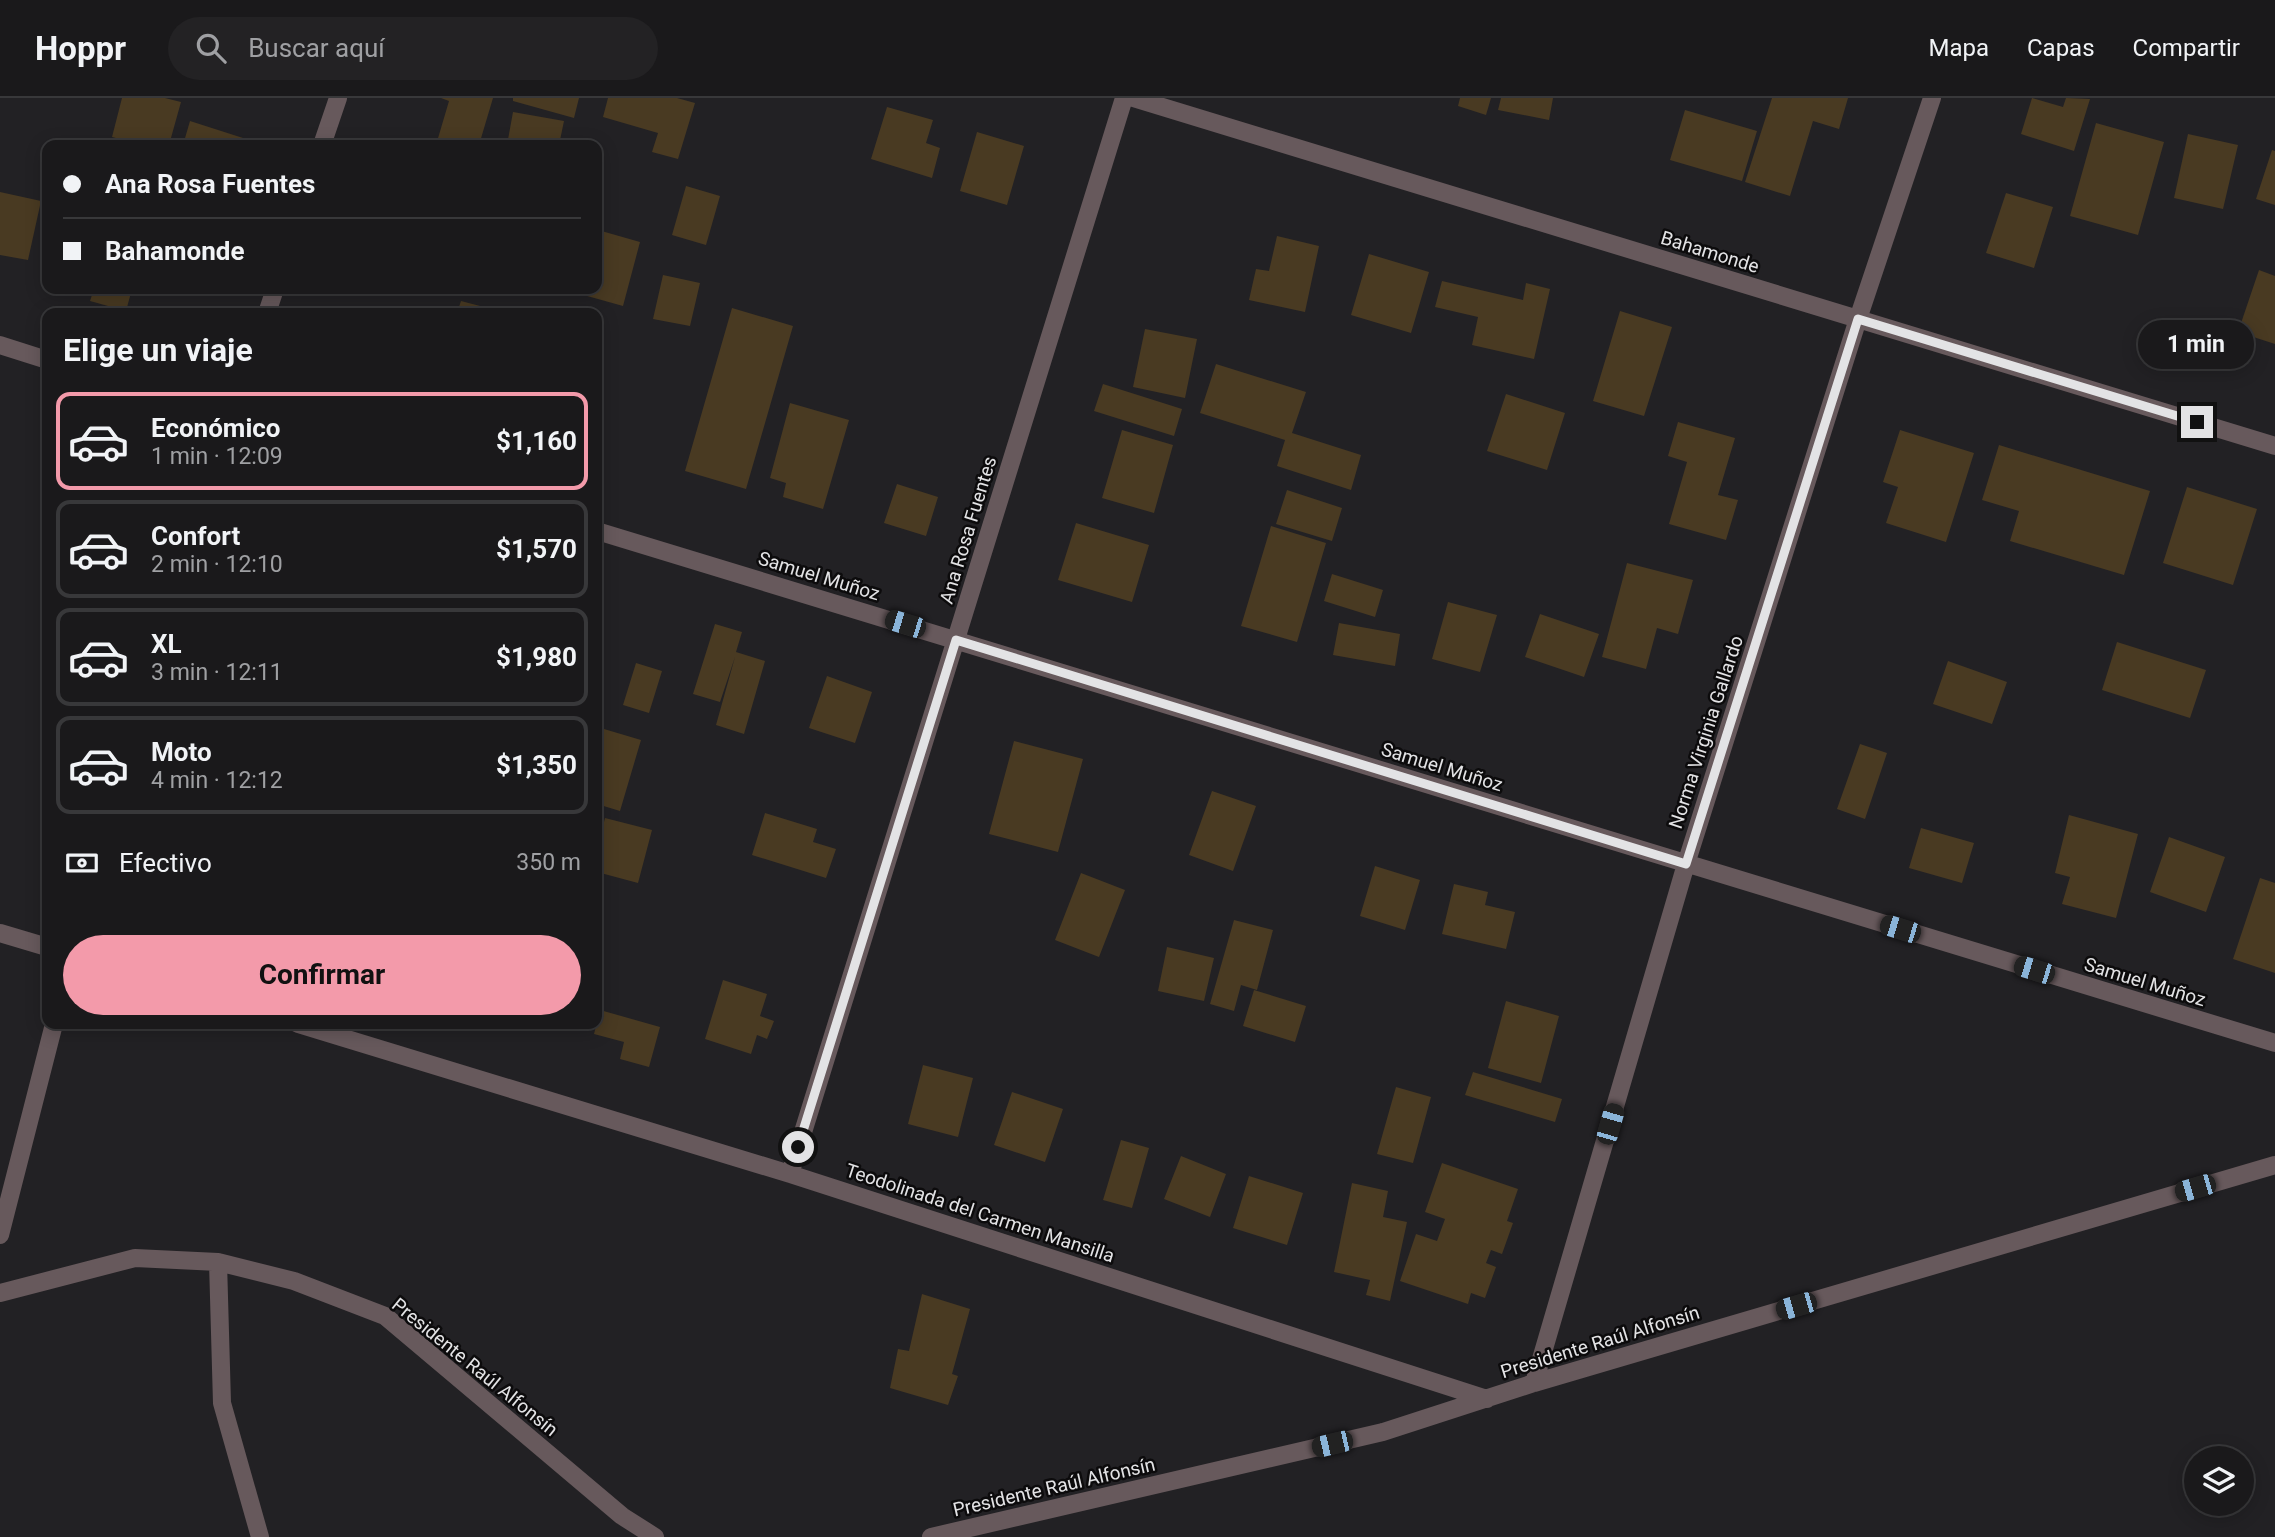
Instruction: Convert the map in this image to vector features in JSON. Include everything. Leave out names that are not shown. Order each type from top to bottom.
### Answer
[{"type":"street","points":[[324,140],[338,98]]},
{"type":"street","name":"Ana Rosa Fuentes","points":[[790,1174],[1124,98]]},
{"type":"street","name":"Bahamonde","points":[[1133,98],[2275,446]]},
{"type":"street","name":"Norma Virginia Gallardo","points":[[1534,1382],[1686,864],[1858,319],[1932,98]]},
{"type":"street","points":[[0,345],[42,358]]},
{"type":"street","name":"Samuel Muñoz","points":[[602,533],[2275,1043]]},
{"type":"street","points":[[0,933],[42,946]]},
{"type":"street","points":[[0,1235],[53,1029]]},
{"type":"street","name":"Teodolinada del Carmen Mansilla","points":[[314,1029],[790,1174],[1487,1399]]},
{"type":"street","name":"Presidente Raúl Alfonsín","points":[[931,1537],[1383,1432],[1534,1382],[2275,1165]]},
{"type":"street","name":"Presidente Raúl Alfonsín","points":[[0,1293],[135,1258],[218,1262],[293,1281],[385,1316],[622,1516],[655,1537]]},
{"type":"street","points":[[218,1262],[222,1403],[260,1537]]},
{"type":"building","points":[[122,98],[165,98],[181,102],[170,140],[124,140],[112,137]]},
{"type":"building","points":[[441,98],[493,98],[480,140],[437,140],[449,101]]},
{"type":"building","points":[[513,98],[579,98],[574,118],[513,101]]},
{"type":"building","points":[[608,98],[677,98],[695,103],[678,159],[652,152],[658,133],[603,117]]},
{"type":"building","points":[[1460,98],[1491,98],[1486,115],[1458,106]]},
{"type":"building","points":[[1501,98],[1553,98],[1549,120],[1498,110]]},
{"type":"building","points":[[1772,98],[1848,98],[1839,129],[1813,121],[1790,196],[1745,182]]},
{"type":"building","points":[[2032,98],[2063,107],[2066,98],[2090,99],[2074,151],[2021,134]]},
{"type":"building","points":[[887,107],[933,120],[926,143],[940,148],[932,178],[871,159]]},
{"type":"building","points":[[1685,110],[1757,131],[1742,181],[1670,160]]},
{"type":"building","points":[[513,112],[564,121],[560,140],[508,140]]},
{"type":"building","points":[[190,121],[243,138],[242,140],[184,140]]},
{"type":"building","points":[[2096,123],[2164,142],[2138,235],[2070,216]]},
{"type":"building","points":[[977,132],[1024,146],[1007,205],[960,191]]},
{"type":"building","points":[[2188,134],[2238,145],[2223,209],[2174,198]]},
{"type":"building","points":[[2272,150],[2275,151],[2275,205],[2256,199]]},
{"type":"building","points":[[686,186],[720,196],[706,245],[672,235]]},
{"type":"building","points":[[0,192],[41,201],[28,260],[0,255]]},
{"type":"building","points":[[2006,193],[2053,207],[2034,268],[1986,253]]},
{"type":"building","points":[[602,231],[640,242],[623,306],[580,294],[602,294]]},
{"type":"building","points":[[1277,236],[1319,246],[1305,312],[1249,300],[1256,269],[1269,271]]},
{"type":"building","points":[[1369,254],[1429,272],[1411,333],[1351,315]]},
{"type":"building","points":[[2259,270],[2275,276],[2275,344],[2238,332]]},
{"type":"building","points":[[663,275],[700,283],[690,326],[653,319]]},
{"type":"building","points":[[1442,281],[1523,300],[1526,283],[1550,289],[1534,359],[1472,345],[1478,317],[1435,307]]},
{"type":"building","points":[[92,294],[131,294],[127,308],[115,308],[90,301]]},
{"type":"building","points":[[461,301],[488,308],[459,308]]},
{"type":"building","points":[[732,308],[793,326],[746,489],[685,471]]},
{"type":"building","points":[[1620,311],[1672,327],[1644,416],[1593,401]]},
{"type":"building","points":[[1145,329],[1197,339],[1185,398],[1133,387]]},
{"type":"building","points":[[1216,364],[1306,392],[1292,433],[1361,455],[1351,490],[1277,466],[1285,440],[1200,413]]},
{"type":"building","points":[[1103,384],[1182,409],[1174,436],[1094,411]]},
{"type":"building","points":[[1506,394],[1565,413],[1547,470],[1487,451]]},
{"type":"building","points":[[790,403],[849,420],[823,509],[783,497],[786,483],[770,478]]},
{"type":"building","points":[[1678,422],[1735,438],[1718,495],[1738,500],[1726,540],[1669,524],[1687,462],[1668,456]]},
{"type":"building","points":[[1122,430],[1173,445],[1154,513],[1102,498]]},
{"type":"building","points":[[1900,430],[1974,453],[1946,542],[1886,523],[1898,487],[1883,482]]},
{"type":"building","points":[[1999,445],[2150,491],[2124,575],[2010,541],[2019,511],[1982,500]]},
{"type":"building","points":[[897,484],[938,497],[926,536],[884,523]]},
{"type":"building","points":[[2187,487],[2257,509],[2233,585],[2163,563]]},
{"type":"building","points":[[1287,490],[1342,508],[1332,541],[1276,524]]},
{"type":"building","points":[[1076,523],[1149,545],[1132,602],[1058,580]]},
{"type":"building","points":[[1271,526],[1326,543],[1297,642],[1241,626]]},
{"type":"building","points":[[1627,563],[1693,580],[1678,634],[1657,628],[1646,669],[1602,657]]},
{"type":"building","points":[[1332,574],[1383,590],[1375,617],[1324,601]]},
{"type":"building","points":[[1448,602],[1497,615],[1480,672],[1432,659]]},
{"type":"building","points":[[1540,614],[1599,634],[1584,677],[1525,657]]},
{"type":"building","points":[[1339,623],[1400,634],[1395,666],[1333,655]]},
{"type":"building","points":[[715,624],[742,632],[736,652],[765,661],[744,734],[716,725],[735,657],[720,702],[693,694]]},
{"type":"building","points":[[2117,642],[2206,670],[2190,718],[2102,690]]},
{"type":"building","points":[[1948,661],[2007,682],[1992,724],[1933,704]]},
{"type":"building","points":[[636,663],[662,671],[649,713],[623,705]]},
{"type":"building","points":[[827,676],[872,692],[855,743],[809,728]]},
{"type":"building","points":[[604,729],[641,740],[620,811],[602,806]]},
{"type":"building","points":[[1014,741],[1083,759],[1058,852],[989,834]]},
{"type":"building","points":[[1860,744],[1887,753],[1865,819],[1837,809]]},
{"type":"building","points":[[1212,791],[1256,806],[1233,871],[1189,855]]},
{"type":"building","points":[[765,813],[817,829],[813,842],[836,849],[826,878],[752,855]]},
{"type":"building","points":[[2069,815],[2138,834],[2116,918],[2062,904],[2070,877],[2055,873]]},
{"type":"building","points":[[605,818],[652,830],[638,883],[602,873],[602,830]]},
{"type":"building","points":[[1921,828],[1974,843],[1962,883],[1909,868]]},
{"type":"building","points":[[2169,837],[2225,857],[2206,912],[2150,892]]},
{"type":"building","points":[[1375,866],[1420,880],[1405,930],[1360,916]]},
{"type":"building","points":[[1081,873],[1125,890],[1099,957],[1055,940]]},
{"type":"building","points":[[2260,878],[2275,883],[2275,973],[2233,959]]},
{"type":"building","points":[[1454,884],[1488,892],[1485,905],[1515,912],[1506,949],[1442,934]]},
{"type":"building","points":[[1234,920],[1273,930],[1257,990],[1241,985],[1234,1011],[1210,1004]]},
{"type":"building","points":[[1167,947],[1214,958],[1204,1001],[1158,991]]},
{"type":"building","points":[[723,980],[767,994],[760,1016],[774,1021],[767,1039],[757,1035],[751,1054],[705,1039]]},
{"type":"building","points":[[1254,990],[1306,1006],[1295,1042],[1243,1026]]},
{"type":"building","points":[[1506,1001],[1559,1016],[1541,1083],[1488,1068]]},
{"type":"building","points":[[602,1011],[660,1027],[649,1067],[620,1059],[624,1042],[594,1034],[595,1029],[602,1029]]},
{"type":"building","points":[[923,1065],[973,1078],[958,1137],[908,1124]]},
{"type":"building","points":[[1473,1072],[1562,1099],[1555,1122],[1465,1095]]},
{"type":"building","points":[[1396,1087],[1431,1097],[1413,1163],[1377,1154]]},
{"type":"building","points":[[1012,1092],[1063,1109],[1045,1162],[994,1145]]},
{"type":"building","points":[[1121,1140],[1149,1148],[1132,1208],[1103,1200]]},
{"type":"building","points":[[1181,1156],[1226,1174],[1210,1217],[1164,1199]]},
{"type":"building","points":[[1442,1163],[1518,1189],[1507,1221],[1513,1223],[1502,1254],[1491,1250],[1486,1263],[1496,1267],[1485,1298],[1471,1293],[1468,1304],[1400,1281],[1416,1234],[1437,1241],[1445,1219],[1425,1212]]},
{"type":"building","points":[[1249,1176],[1303,1193],[1287,1245],[1233,1228]]},
{"type":"building","points":[[1352,1183],[1388,1191],[1383,1217],[1407,1222],[1390,1301],[1366,1295],[1370,1280],[1334,1272]]},
{"type":"building","points":[[922,1294],[970,1309],[952,1374],[958,1376],[948,1405],[890,1388],[898,1349],[909,1351]]},
{"type":"route","points":[[798,1147],[956,640],[1686,864],[1858,319],[2197,422]]}]
